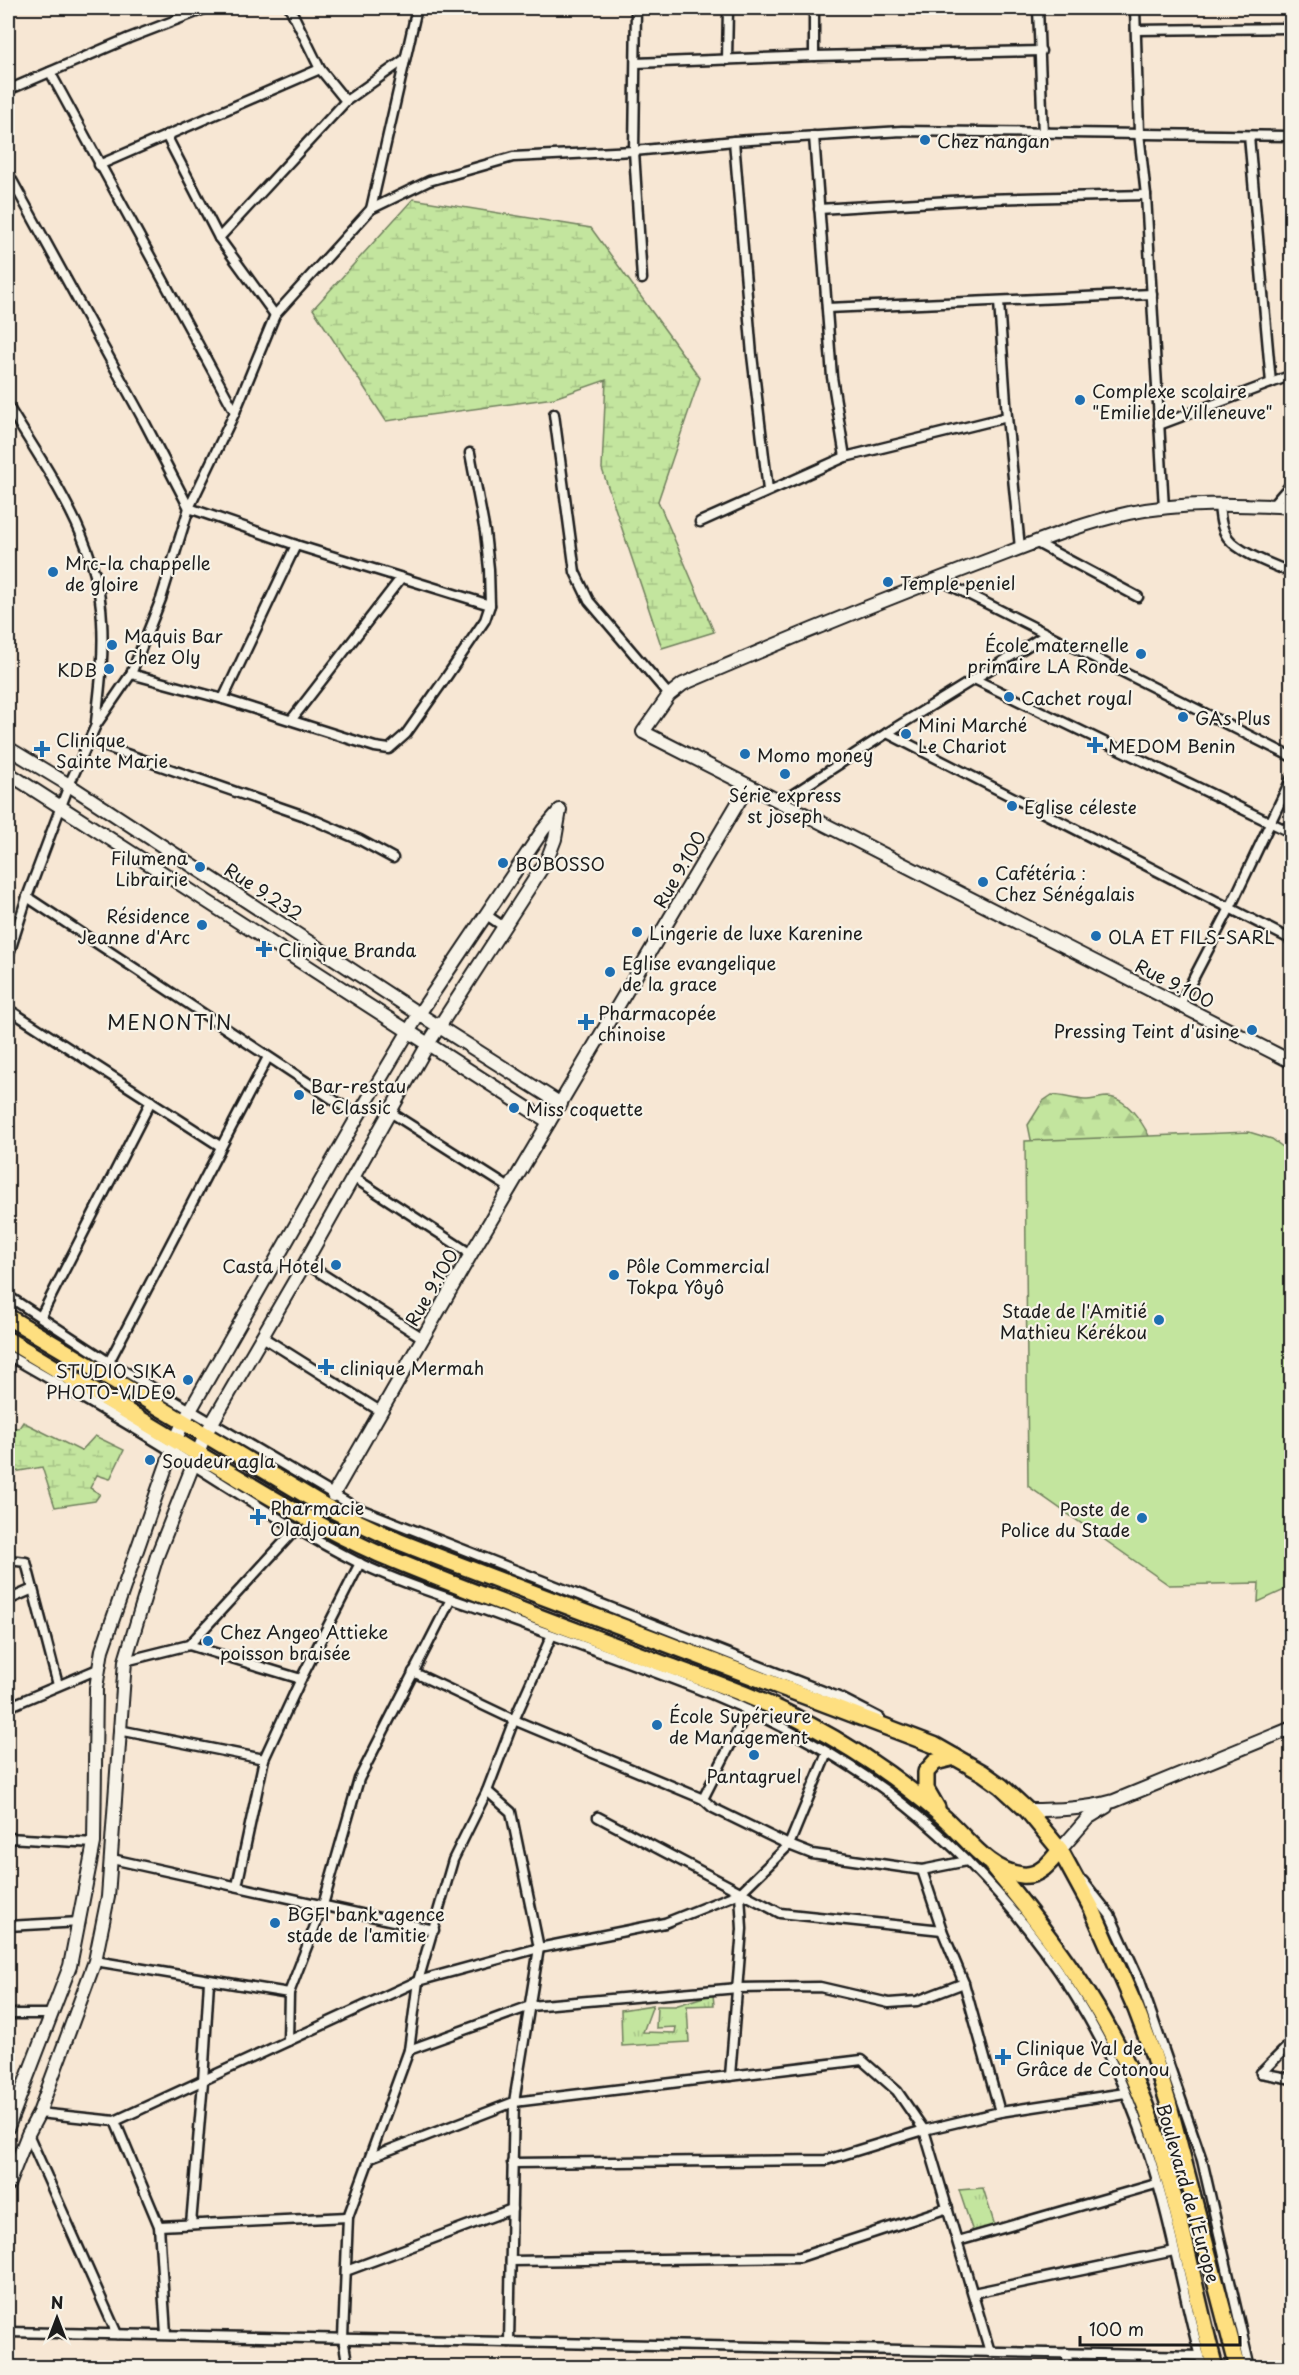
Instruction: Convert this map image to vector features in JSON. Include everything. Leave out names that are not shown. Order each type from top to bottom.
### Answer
[{"type":"highway","name":"Boulevard de l’Europe","points":[[8,1317],[208,1429],[326,1507],[400,1542],[934,1745],[1002,1786],[1027,1810],[1060,1850],[1114,1958],[1153,2054],[1168,2102],[1238,2367]]},
{"type":"highway","points":[[8,1340],[195,1460],[308,1520],[378,1553],[755,1698],[790,1715],[853,1751],[942,1815],[986,1859],[1011,1873],[1028,1876],[1037,1874],[1060,1850]]},
{"type":"highway","points":[[942,1815],[926,1789],[926,1772],[935,1762],[955,1757]]},
{"type":"highway","name":"Boulevard de l’Europe","points":[[986,1859],[1068,1961],[1102,2016],[1126,2062],[1150,2120],[1165,2166],[1215,2367]]},
{"type":"street","points":[[8,90],[129,38],[207,8]]},
{"type":"street","points":[[290,8],[320,69],[346,101]]},
{"type":"street","points":[[371,209],[417,8]]},
{"type":"street","points":[[636,8],[634,151],[642,279]]},
{"type":"street","points":[[727,60],[728,8]]},
{"type":"street","points":[[814,8],[814,56]]},
{"type":"street","points":[[1038,8],[1043,134]]},
{"type":"street","points":[[1135,8],[1139,133],[1146,195],[1164,507]]},
{"type":"street","points":[[1136,30],[1292,28]]},
{"type":"street","points":[[636,63],[1041,51]]},
{"type":"street","points":[[219,238],[346,101],[404,60]]},
{"type":"street","points":[[99,165],[320,69]]},
{"type":"street","points":[[50,72],[235,412]]},
{"type":"street","points":[[8,957],[27,897],[69,785],[96,725],[131,674],[161,599],[189,508],[235,412],[275,315],[371,209],[429,181],[513,157],[634,151],[734,141],[902,131],[1292,136]]},
{"type":"street","points":[[166,135],[219,238],[275,315]]},
{"type":"street","points":[[814,136],[836,411],[845,457]]},
{"type":"street","points":[[1249,136],[1271,383]]},
{"type":"street","points":[[734,141],[752,356],[768,490]]},
{"type":"street","points":[[8,173],[189,508],[296,545],[490,605]]},
{"type":"street","points":[[819,208],[983,199],[1146,195]]},
{"type":"street","points":[[827,308],[1152,294]]},
{"type":"street","points":[[999,302],[1007,417],[1020,548]]},
{"type":"street","points":[[1159,425],[1292,375]]},
{"type":"street","points":[[8,406],[65,500],[91,564],[102,619],[102,666],[96,725]]},
{"type":"street","points":[[554,414],[575,572],[589,601],[669,695]]},
{"type":"street","points":[[700,522],[845,457],[1007,417]]},
{"type":"street","points":[[131,674],[223,699],[375,747],[389,749],[406,734],[447,676],[485,620],[490,605],[485,532],[470,453]]},
{"type":"street","points":[[1272,506],[1292,483]]},
{"type":"street","points":[[748,786],[643,732],[669,695],[684,684],[802,633],[1035,542],[1106,519],[1164,507],[1219,505],[1292,507]]},
{"type":"street","points":[[1219,505],[1223,531],[1228,539],[1237,547],[1292,573]]},
{"type":"street","points":[[1035,542],[1138,597]]},
{"type":"street","points":[[223,699],[296,545]]},
{"type":"street","points":[[292,720],[401,578]]},
{"type":"street","points":[[938,579],[1292,757]]},
{"type":"street","points":[[781,802],[1047,634]]},
{"type":"street","points":[[974,679],[1292,833]]},
{"type":"street","points":[[887,733],[1292,940]]},
{"type":"street","points":[[89,741],[305,816],[360,840],[393,858]]},
{"type":"street","name":"Rue 9.232","points":[[8,748],[69,785],[561,1104]]},
{"type":"street","points":[[8,773],[549,1122]]},
{"type":"street","points":[[1179,1006],[1230,908],[1292,777]]},
{"type":"street","name":"Rue 9.100","points":[[333,1495],[471,1254],[748,786],[1292,1062]]},
{"type":"street","points":[[8,2127],[70,1966],[94,1844],[98,1669],[122,1587],[174,1447],[187,1417],[358,1116],[419,1014],[543,830],[560,810],[555,839],[547,860],[428,1044],[305,1263],[208,1429],[195,1460],[157,1556],[125,1661],[112,1858],[108,1897],[95,1961],[39,2113],[28,2134],[8,2186]]},
{"type":"street","points":[[27,897],[358,1116]]},
{"type":"street","points":[[485,914],[504,927]]},
{"type":"street","points":[[8,1009],[220,1146]]},
{"type":"street","points":[[109,1362],[268,1057]]},
{"type":"street","points":[[41,1316],[151,1101]]},
{"type":"street","points":[[390,1112],[511,1189]]},
{"type":"street","points":[[353,1177],[471,1254]]},
{"type":"street","points":[[305,1263],[423,1338]]},
{"type":"street","points":[[8,1296],[41,1316],[187,1417]]},
{"type":"street","points":[[261,1336],[380,1411]]},
{"type":"street","points":[[8,1355],[174,1447]]},
{"type":"street","points":[[208,1429],[365,1511],[841,1698],[934,1745]]},
{"type":"street","points":[[195,1460],[297,1528],[360,1563],[451,1599],[665,1676],[748,1710],[827,1753],[897,1799],[934,1830],[967,1861],[1016,1915],[1051,1961],[1098,2036],[1140,2127],[1203,2367]]},
{"type":"street","points":[[189,1645],[297,1528]]},
{"type":"street","points":[[8,1560],[26,1562],[58,1685]]},
{"type":"street","points":[[237,1886],[264,1759],[301,1679],[360,1563]]},
{"type":"street","points":[[8,1600],[33,1589]]},
{"type":"street","points":[[288,2042],[290,1993],[323,1905],[360,1779],[451,1599]]},
{"type":"street","points":[[348,2367],[343,2338],[348,2217],[409,2050],[418,1981],[453,1860],[487,1791],[514,1720],[552,1635]]},
{"type":"street","points":[[125,1661],[189,1645],[301,1679]]},
{"type":"street","points":[[8,1707],[98,1669]]},
{"type":"street","points":[[413,1672],[514,1720],[703,1799],[713,1808],[812,1854],[922,1870],[967,1861]]},
{"type":"street","points":[[703,1799],[748,1710]]},
{"type":"street","points":[[1027,1810],[1097,1806],[1114,1801],[1292,1728]]},
{"type":"street","points":[[120,1730],[264,1759]]},
{"type":"street","points":[[39,2113],[115,2121],[418,1981],[539,1948],[665,1923],[740,1893],[789,1845],[827,1753]]},
{"type":"street","points":[[487,1791],[511,1812],[539,1948],[514,2102],[509,2342]]},
{"type":"street","points":[[1060,1850],[1088,1818],[1114,1801]]},
{"type":"street","points":[[598,1817],[780,1913],[942,1930]]},
{"type":"street","points":[[8,1838],[94,1844]]},
{"type":"street","points":[[112,1858],[434,1930]]},
{"type":"street","points":[[1069,1867],[1094,1892],[1110,1915],[1140,1981],[1202,2160],[1250,2367]]},
{"type":"street","points":[[922,1870],[942,1930],[964,1983],[1000,2112]]},
{"type":"street","points":[[730,2076],[742,1929],[740,1893]]},
{"type":"street","points":[[8,1926],[80,1922]]},
{"type":"street","points":[[95,1961],[290,1993]]},
{"type":"street","points":[[191,2224],[209,1981]]},
{"type":"street","points":[[409,2050],[530,2006],[738,1988],[820,1987],[889,2003],[917,2001],[964,1983]]},
{"type":"street","points":[[8,2014],[53,2014]]},
{"type":"street","points":[[1292,2042],[1261,2073],[1292,2079]]},
{"type":"street","points":[[371,2157],[514,2102],[862,2060],[897,2091],[924,2130],[990,2352]]},
{"type":"street","points":[[512,2163],[826,2160],[924,2130],[1000,2112],[1125,2093]]},
{"type":"street","points":[[115,2121],[159,2226],[166,2334]]},
{"type":"street","points":[[28,2134],[117,2334]]},
{"type":"street","points":[[958,2241],[1156,2184]]},
{"type":"street","points":[[511,2261],[800,2257],[948,2208]]},
{"type":"street","points":[[346,2271],[512,2209]]},
{"type":"street","points":[[159,2226],[348,2217]]},
{"type":"street","points":[[973,2293],[1174,2251]]},
{"type":"street","points":[[8,2332],[1200,2356]]},
{"type":"street","points":[[1066,2353],[1070,2367]]},
{"type":"green space","points":[[413,199],[591,228],[700,378],[658,501],[714,632],[662,648],[602,469],[606,380],[554,398],[386,421],[313,309]]},
{"type":"green space","points":[[1052,1095],[1085,1100],[1108,1097],[1116,1099],[1136,1116],[1154,1147],[1035,1159],[1028,1125],[1043,1101]]},
{"type":"green space","name":"Stade de l'Amitié Mathieu Kérékou","points":[[1249,1132],[1272,1139],[1292,1154],[1291,1587],[1258,1602],[1259,1583],[1169,1585],[1028,1486],[1025,1141]]},
{"type":"green space","points":[[23,1422],[81,1451],[95,1436],[124,1450],[110,1479],[97,1475],[90,1488],[100,1494],[95,1501],[55,1507],[42,1467],[8,1473],[8,1427],[19,1428]]},
{"type":"green space","points":[[713,1994],[714,2005],[687,2006],[689,2042],[622,2046],[621,2010],[653,2005],[643,2032],[675,2033],[676,2027],[656,2028],[657,2006],[675,2006]]},
{"type":"green space","points":[[983,2188],[995,2226],[973,2232],[959,2190]]},
{"type":"place","name":"Chez nangan","points":[[925,140]]},
{"type":"place","name":"Complexe scolaire \"Emilie de Villeneuve\"","points":[[1080,400]]},
{"type":"place","name":"Mrc-la chappelle de gloire","points":[[53,572]]},
{"type":"place","name":"Temple peniel","points":[[888,582]]},
{"type":"place","name":"Maquis Bar Chez Oly","points":[[112,645]]},
{"type":"place","name":"École maternelle primaire LA Ronde","points":[[1141,654]]},
{"type":"place","name":"KDB","points":[[109,669]]},
{"type":"place","name":"Cachet royal","points":[[1009,697]]},
{"type":"place","name":"GAs Plus","points":[[1183,717]]},
{"type":"place","name":"Mini Marché Le Chariot","points":[[906,734]]},
{"type":"place","name":"MEDOM Benin","points":[[1095,745]]},
{"type":"place","name":"Clinique Sainte Marie","points":[[42,749]]},
{"type":"place","name":"Momo money","points":[[745,754]]},
{"type":"place","name":"Série express st joseph","points":[[785,774]]},
{"type":"place","name":"Eglise céleste","points":[[1012,806]]},
{"type":"place","name":"BOBOSSO","points":[[503,863]]},
{"type":"place","name":"Filumena Librairie","points":[[200,867]]},
{"type":"place","name":"Cafétéria : Chez Sénégalais","points":[[983,882]]},
{"type":"place","name":"Résidence Jeanne d'Arc","points":[[202,925]]},
{"type":"place","name":"Lingerie de luxe Karenine","points":[[637,932]]},
{"type":"place","name":"OLA ET FILS-SARL","points":[[1096,936]]},
{"type":"place","name":"Clinique Branda","points":[[264,949]]},
{"type":"place","name":"Eglise evangelique de la grace","points":[[610,972]]},
{"type":"place","name":"Pharmacopée chinoise","points":[[586,1022]]},
{"type":"place","name":"Pressing Teint d'usine","points":[[1252,1030]]},
{"type":"place","name":"Bar-restau le Classic","points":[[299,1095]]},
{"type":"place","name":"Miss coquette","points":[[514,1108]]},
{"type":"place","name":"Casta Hotel","points":[[336,1265]]},
{"type":"place","name":"Pôle Commercial Tokpa Yôyô","points":[[614,1275]]},
{"type":"place","name":"Stade de l'Amitié Mathieu Kérékou","points":[[1159,1320]]},
{"type":"place","name":"clinique Mermah","points":[[326,1367]]},
{"type":"place","name":"STUDIO SIKA PHOTO-VIDEO","points":[[188,1380]]},
{"type":"place","name":"Soudeur agla","points":[[150,1460]]},
{"type":"place","name":"Pharmacie Oladjouan","points":[[258,1517]]},
{"type":"place","name":"Poste de Police du Stade","points":[[1142,1518]]},
{"type":"place","name":"Chez Angeo Attieke poisson braisée","points":[[208,1641]]},
{"type":"place","name":"École Supérieure de Management","points":[[657,1725]]},
{"type":"place","name":"Pantagruel","points":[[754,1755]]},
{"type":"place","name":"BGFI bank agence stade de l'amitie","points":[[275,1923]]},
{"type":"place","name":"Clinique Val de Grâce de Cotonou","points":[[1003,2057]]},
{"type":"district","name":"MENONTIN","points":[[170,1022]]}]
